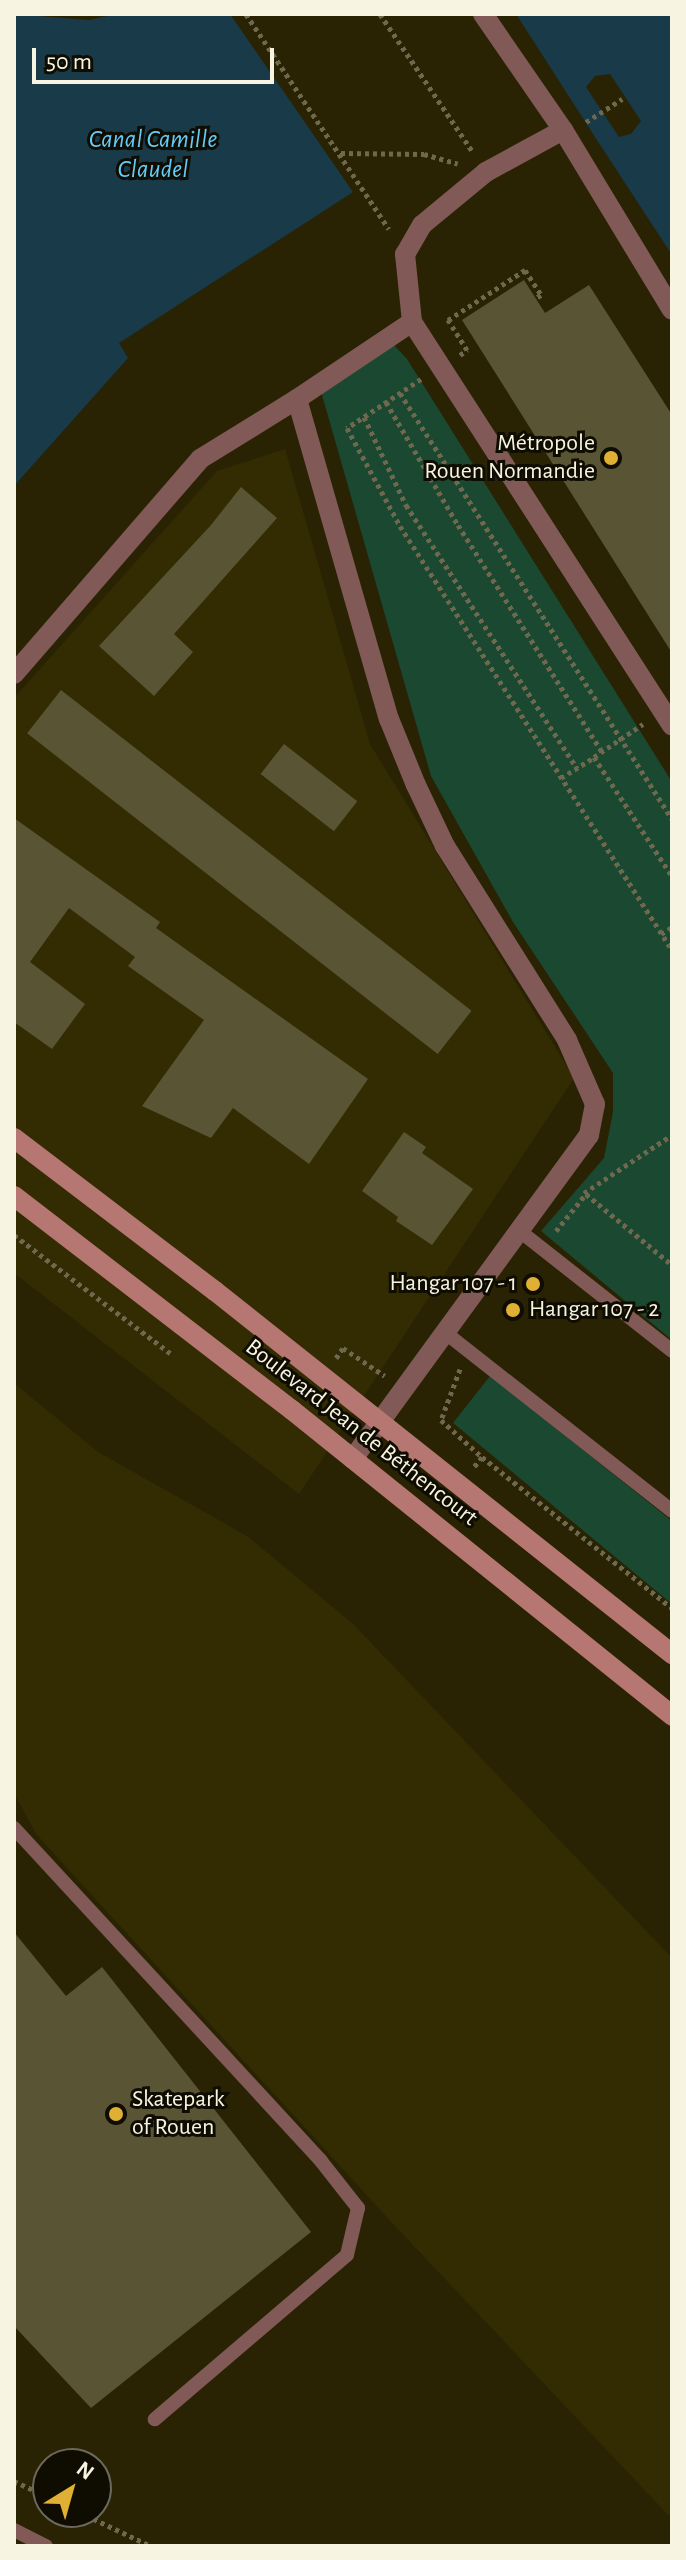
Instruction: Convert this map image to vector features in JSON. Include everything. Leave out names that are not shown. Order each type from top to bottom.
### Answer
[{"type":"main road","name":"Boulevard Jean de Béthencourt","points":[[14,1138],[381,1422],[672,1654]]},
{"type":"main road","name":"Boulevard Jean de Béthencourt","points":[[14,1196],[353,1459],[672,1716]]},
{"type":"street","points":[[483,14],[572,127],[672,310]]},
{"type":"street","points":[[572,127],[486,172],[422,225],[405,254],[412,322],[668,718]]},
{"type":"street","points":[[14,674],[200,459],[412,322]]},
{"type":"street","points":[[297,399],[389,719],[445,846],[567,1040],[595,1104],[589,1135],[353,1459]]},
{"type":"lane","points":[[521,1232],[672,1351]]},
{"type":"lane","points":[[447,1334],[672,1511]]},
{"type":"lane","points":[[14,1828],[321,2161],[358,2208],[347,2255],[155,2419]]},
{"type":"lane","points":[[14,2530],[46,2546]]},
{"type":"path","points":[[246,14],[405,254]]},
{"type":"path","points":[[380,14],[486,172]]},
{"type":"path","points":[[572,127],[622,99]]},
{"type":"path","points":[[340,153],[424,154],[486,172]]},
{"type":"path","points":[[536,298],[541,295],[525,270],[448,320],[467,350],[347,428],[400,526],[672,950]]},
{"type":"path","points":[[400,393],[672,819]]},
{"type":"path","points":[[386,402],[602,752]]},
{"type":"path","points":[[364,416],[406,505],[577,768]]},
{"type":"path","points":[[561,778],[620,739],[668,718]]},
{"type":"path","points":[[594,757],[672,876]]},
{"type":"path","points":[[661,934],[672,927]]},
{"type":"path","points":[[543,1248],[586,1194],[672,1135]]},
{"type":"path","points":[[560,1177],[586,1194],[672,1265]]},
{"type":"path","points":[[14,1235],[174,1356]]},
{"type":"path","points":[[465,1348],[441,1420],[482,1457],[672,1608]]},
{"type":"path","points":[[459,1485],[482,1457]]},
{"type":"path","points":[[112,2528],[151,2546]]},
{"type":"shaded area","points":[[285,449],[370,744],[574,1078],[299,1494],[14,1273],[14,698],[217,471]]},
{"type":"shaded area","points":[[14,1383],[98,1452],[247,1536],[353,1624],[672,1958],[672,2519],[396,2227],[36,1834],[14,1793]]},
{"type":"green space","points":[[393,344],[407,359],[672,782],[672,1340],[541,1231],[604,1158],[613,1112],[613,1073],[513,922],[431,776],[320,388]]},
{"type":"green space","points":[[490,1376],[672,1521],[672,1604],[453,1423]]},
{"type":"water","name":"Canal Camille Claudel","points":[[14,14],[89,20],[117,14],[230,14],[353,192],[119,343],[128,358],[14,486]]},
{"type":"water","points":[[516,14],[672,14],[672,255],[595,137]]},
{"type":"pier","points":[[610,74],[641,121],[631,134],[619,137],[586,87],[595,76]]},
{"type":"building","name":"Métropole Rouen Normandie","points":[[524,280],[545,313],[589,285],[672,415],[672,653],[462,320]]},
{"type":"building","points":[[241,487],[277,518],[174,634],[193,652],[154,696],[99,646],[211,525]]},
{"type":"building","points":[[61,690],[472,1011],[438,1054],[27,733]]},
{"type":"building","points":[[284,744],[357,801],[334,831],[261,774]]},
{"type":"building","points":[[14,818],[160,922],[156,928],[368,1079],[309,1164],[233,1108],[211,1138],[142,1106],[204,1020],[128,966],[135,957],[69,908],[30,962],[85,1004],[52,1049],[14,1022]]},
{"type":"building","points":[[404,1132],[426,1147],[422,1153],[473,1189],[432,1245],[396,1221],[398,1217],[362,1191]]},
{"type":"building","name":"Skatepark of Rouen","points":[[14,1932],[66,1996],[102,1967],[311,2232],[91,2408],[14,2326]]},
{"type":"place","name":"Métropole Rouen Normandie","points":[[611,458]]},
{"type":"place","name":"Hangar 107 - 1","points":[[533,1284]]},
{"type":"place","name":"Hangar 107 - 2","points":[[513,1310]]},
{"type":"place","name":"Skatepark of Rouen","points":[[116,2114]]}]
